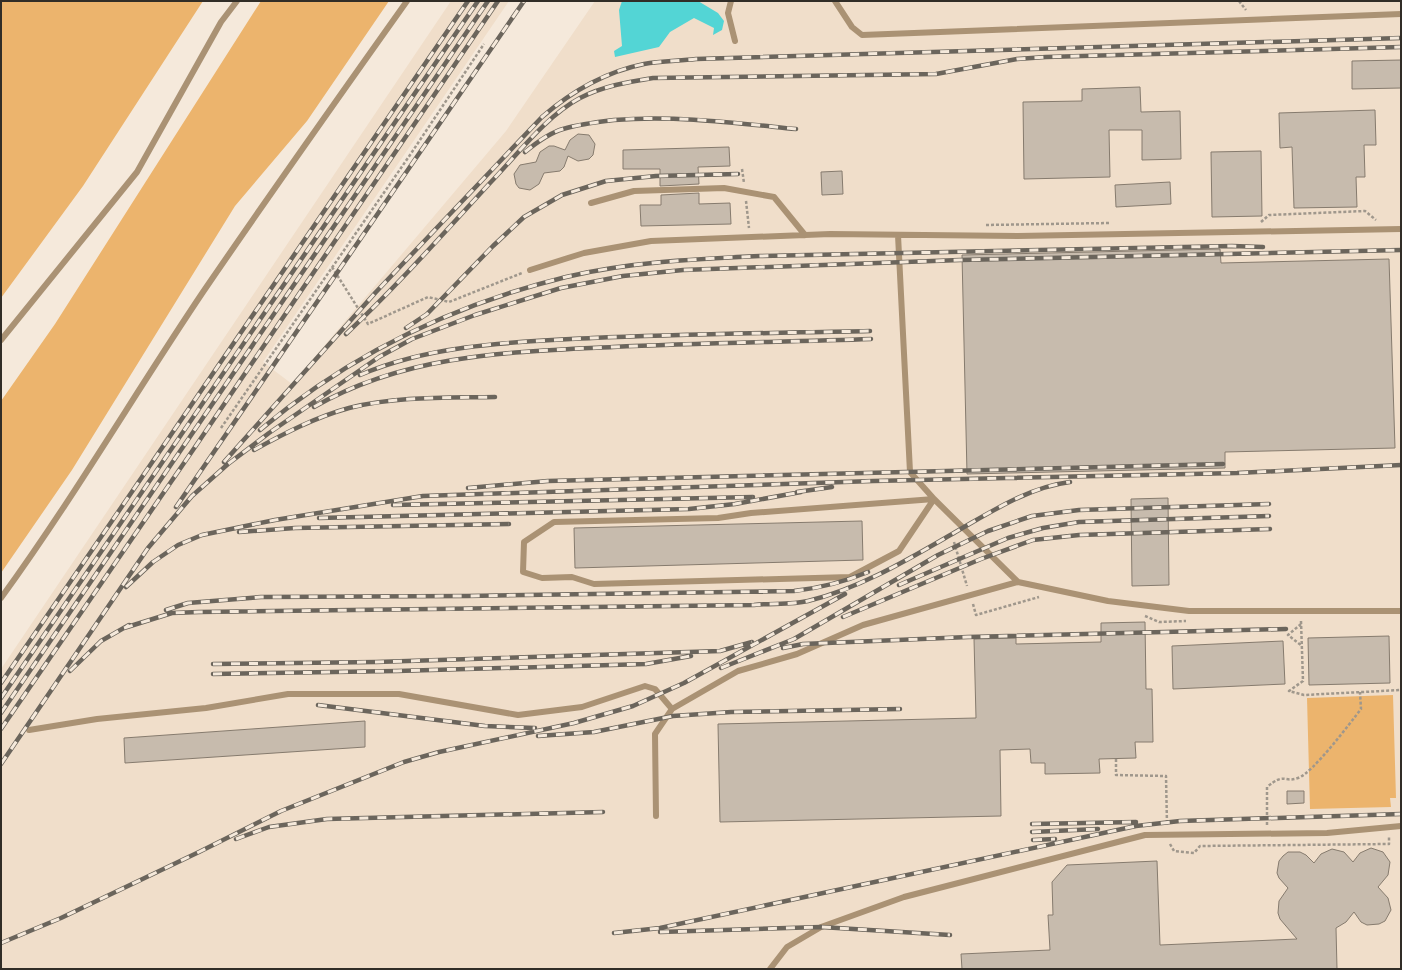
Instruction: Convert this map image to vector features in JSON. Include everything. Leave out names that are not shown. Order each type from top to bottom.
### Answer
[{"type":"lane","points":[[1,340],[137,172],[221,22],[237,1]]},
{"type":"lane","points":[[1,598],[80,482],[107,438],[203,293],[407,1]]},
{"type":"lane","points":[[731,1],[728,13],[735,41]]},
{"type":"lane","points":[[835,1],[852,27],[862,35],[1401,14]]},
{"type":"lane","points":[[591,203],[634,191],[724,188],[774,197],[805,235]]},
{"type":"lane","points":[[530,270],[584,254],[651,241],[805,235],[1018,236],[1401,229]]},
{"type":"lane","points":[[898,235],[910,472],[934,499],[1018,582]]},
{"type":"lane","points":[[934,499],[899,551],[850,577],[594,584],[572,577],[542,578],[523,572],[524,542],[554,522],[718,518],[751,513],[934,499]]},
{"type":"lane","points":[[656,816],[655,734],[672,709],[738,671],[797,654],[863,625],[1018,582],[1108,601],[1189,611],[1401,611]]},
{"type":"lane","points":[[29,730],[97,719],[206,708],[288,694],[399,694],[518,715],[582,707],[645,686],[655,689],[672,709]]},
{"type":"lane","points":[[770,969],[787,947],[821,927],[904,897],[1145,835],[1327,833],[1401,826]]},
{"type":"path","points":[[221,428],[484,44]]},
{"type":"path","points":[[742,169],[750,231]]},
{"type":"path","points":[[1260,222],[1269,215],[1365,211],[1378,221]]},
{"type":"path","points":[[983,225],[1110,223]]},
{"type":"path","points":[[332,267],[368,324],[428,297],[449,302],[530,270]]},
{"type":"path","points":[[1302,646],[1288,635],[1301,622],[1302,646],[1303,682],[1289,691],[1304,695],[1401,690]]},
{"type":"path","points":[[1267,846],[1267,787],[1278,778],[1299,778],[1316,764],[1361,709],[1360,692]]},
{"type":"shaded area","points":[[1,1],[203,1],[83,186],[1,298]]},
{"type":"shaded area","points":[[261,1],[389,1],[307,121],[235,206],[72,470],[1,573],[1,401],[55,324]]},
{"type":"shaded area","points":[[451,1],[509,1],[263,362],[292,384],[506,131],[595,1],[1401,1],[1401,969],[1,969],[1,669]]},
{"type":"shaded area","points":[[1393,695],[1396,798],[1390,798],[1391,807],[1310,809],[1307,698]]},
{"type":"water","points":[[622,1],[698,1],[718,13],[724,21],[722,30],[713,35],[714,28],[694,18],[670,32],[659,47],[615,57],[614,51],[622,46],[619,10]]},
{"type":"building","points":[[1401,60],[1401,88],[1352,89],[1352,61]]},
{"type":"building","points":[[1140,87],[1141,112],[1180,111],[1181,159],[1142,160],[1142,130],[1109,130],[1110,177],[1024,179],[1023,102],[1082,101],[1082,89]]},
{"type":"building","points":[[1375,110],[1376,145],[1364,145],[1365,177],[1356,177],[1357,207],[1294,208],[1292,147],[1280,148],[1279,113]]},
{"type":"building","points":[[578,134],[589,135],[595,144],[593,155],[589,159],[578,161],[568,156],[564,167],[560,171],[544,173],[539,184],[530,190],[519,188],[516,184],[514,174],[520,165],[536,162],[540,152],[549,146],[554,146],[565,150],[570,140]]},
{"type":"building","points":[[729,147],[730,166],[698,167],[699,184],[660,186],[660,169],[623,169],[623,150]]},
{"type":"building","points":[[1261,151],[1262,216],[1212,217],[1211,152]]},
{"type":"building","points":[[842,171],[843,194],[822,195],[821,172]]},
{"type":"building","points":[[1170,182],[1171,204],[1116,207],[1115,185]]},
{"type":"building","points":[[699,193],[699,204],[730,203],[731,224],[641,226],[640,205],[661,205],[661,195]]},
{"type":"building","points":[[1220,249],[1221,263],[1389,259],[1395,448],[1225,452],[1225,468],[967,474],[962,255]]},
{"type":"building","points":[[1168,498],[1169,585],[1132,586],[1131,499]]},
{"type":"building","points":[[862,521],[863,560],[575,568],[574,528]]},
{"type":"building","points":[[1145,622],[1146,689],[1152,689],[1153,742],[1135,742],[1136,758],[1099,759],[1100,773],[1045,774],[1045,763],[1031,763],[1030,749],[1000,750],[1001,816],[720,822],[718,724],[976,718],[974,639],[1016,638],[1016,644],[1101,642],[1101,623]]},
{"type":"building","points":[[1389,636],[1390,683],[1309,685],[1308,638]]},
{"type":"building","points":[[1283,641],[1285,684],[1173,689],[1172,646]]},
{"type":"building","points":[[365,721],[365,747],[125,763],[124,738]]},
{"type":"building","points":[[1287,791],[1304,791],[1304,803],[1287,804]]},
{"type":"building","points":[[1371,848],[1383,852],[1390,862],[1388,875],[1378,887],[1388,898],[1391,910],[1385,921],[1379,924],[1367,925],[1361,922],[1354,912],[1346,922],[1336,928],[1337,969],[962,969],[961,954],[1050,950],[1048,915],[1053,915],[1052,882],[1067,865],[1157,861],[1160,945],[1297,939],[1280,919],[1278,913],[1279,901],[1288,888],[1279,878],[1277,873],[1279,861],[1283,856],[1288,852],[1300,852],[1306,855],[1314,863],[1321,854],[1332,849],[1344,852],[1353,862],[1360,853]]},
{"type":"railway","points":[[1,683],[468,1]]},
{"type":"railway","points":[[1,698],[478,1]]},
{"type":"railway","points":[[1,713],[488,1]]},
{"type":"railway","points":[[1,729],[195,447],[498,1]]},
{"type":"railway","points":[[176,507],[524,1]]},
{"type":"railway","points":[[224,462],[376,292],[542,117],[565,99],[602,77],[644,64],[696,59],[1401,38]]},
{"type":"railway","points":[[346,334],[401,279],[544,125],[555,115],[580,98],[607,87],[653,78],[936,74],[1017,59],[1046,57],[1401,47]]},
{"type":"railway","points":[[525,152],[553,133],[569,127],[614,120],[660,118],[683,119],[796,129]]},
{"type":"railway","points":[[406,328],[427,314],[493,246],[524,217],[562,195],[606,181],[656,176],[738,174]]},
{"type":"railway","points":[[260,430],[329,378],[404,336],[483,302],[566,277],[590,272],[663,262],[761,256],[1232,246],[1263,247]]},
{"type":"railway","points":[[1,764],[148,548],[192,496],[228,464],[269,433],[379,357],[412,339],[475,315],[561,288],[623,276],[683,270],[960,260],[1401,250]]},
{"type":"railway","points":[[360,375],[387,365],[416,357],[474,346],[504,343],[563,339],[870,331]]},
{"type":"railway","points":[[314,407],[349,389],[385,376],[422,366],[497,354],[645,346],[871,339]]},
{"type":"railway","points":[[254,450],[301,426],[325,416],[367,404],[385,401],[495,397]]},
{"type":"railway","points":[[468,488],[548,481],[1223,464]]},
{"type":"railway","points":[[126,587],[153,562],[178,545],[202,535],[275,520],[423,496],[873,481],[1237,473],[1401,465]]},
{"type":"railway","points":[[124,628],[172,613],[754,605],[808,601],[848,588],[886,571],[1013,500],[1041,489],[1070,482]]},
{"type":"railway","points":[[797,492],[832,487]]},
{"type":"railway","points":[[319,518],[689,509],[735,504],[801,492]]},
{"type":"railway","points":[[393,505],[753,497]]},
{"type":"railway","points":[[721,668],[794,639],[938,555],[988,531],[1032,516],[1079,510],[1269,504]]},
{"type":"railway","points":[[899,585],[1008,538],[1043,528],[1079,522],[1269,516]]},
{"type":"railway","points":[[239,532],[295,528],[509,524]]},
{"type":"railway","points":[[843,617],[981,559],[1033,540],[1079,535],[1270,529]]},
{"type":"railway","points":[[166,610],[188,603],[261,597],[467,596],[794,591],[832,584],[868,572]]},
{"type":"railway","points":[[1,943],[61,918],[281,811],[404,762],[439,752],[574,723],[633,706],[684,683],[845,594]]},
{"type":"railway","points":[[70,671],[101,641],[129,625]]},
{"type":"railway","points":[[783,648],[803,644],[968,637],[1286,629]]},
{"type":"railway","points":[[213,664],[376,662],[720,651],[752,642]]},
{"type":"railway","points":[[213,674],[397,671],[646,664],[691,656]]},
{"type":"railway","points":[[318,705],[485,726],[535,728]]},
{"type":"railway","points":[[538,736],[594,732],[673,716],[731,712],[900,709]]},
{"type":"railway","points":[[236,839],[269,827],[327,819],[603,812]]},
{"type":"railway","points":[[614,933],[660,928],[1136,826],[1180,821],[1401,814]]},
{"type":"railway","points":[[1032,824],[1136,822]]},
{"type":"railway","points":[[1032,832],[1098,829]]},
{"type":"railway","points":[[1033,840],[1055,839]]},
{"type":"railway","points":[[660,932],[821,927],[950,935]]}]
